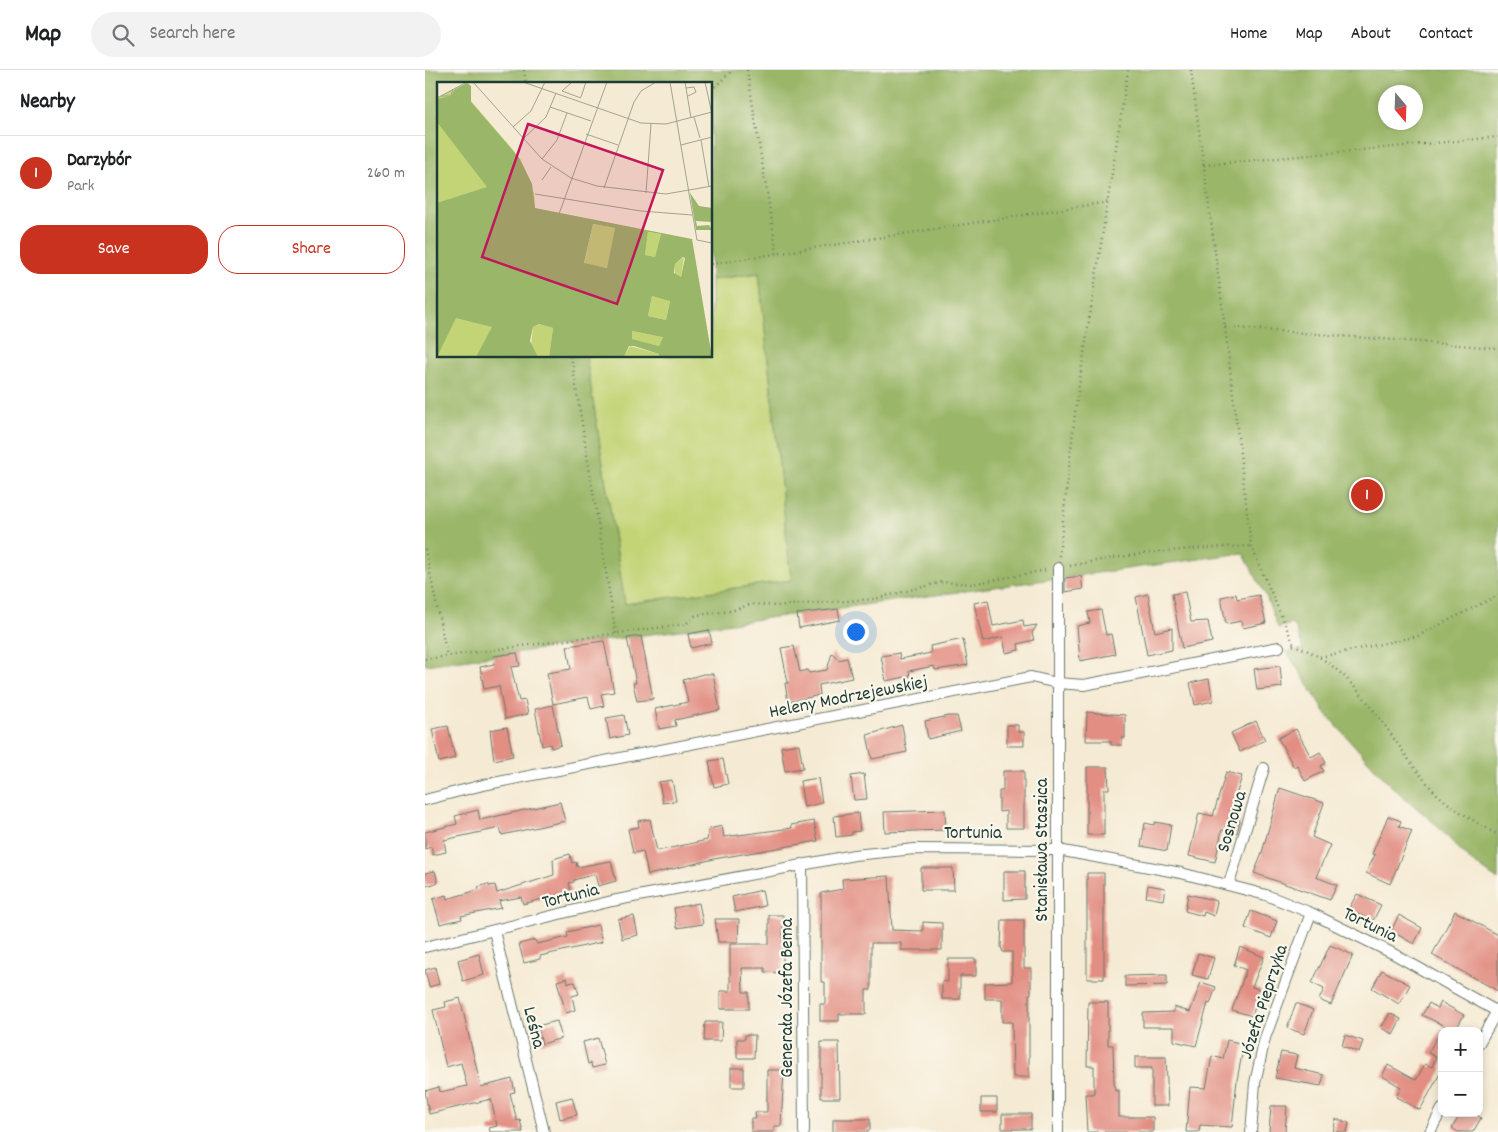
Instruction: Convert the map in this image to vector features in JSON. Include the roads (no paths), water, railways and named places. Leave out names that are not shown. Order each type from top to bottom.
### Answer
[{"type":"street","name":"Stanisława Staszica","points":[[1058,568],[1058,1132]]},
{"type":"street","name":"Heleny Modrzejewskiej","points":[[425,800],[483,784],[1031,677],[1057,683],[1084,686],[1279,647]]},
{"type":"street","name":"Sosnowa","points":[[1229,884],[1265,768]]},
{"type":"street","name":"Tortunia","points":[[425,948],[612,901],[854,855],[915,849],[1058,850],[1229,884],[1266,895],[1311,913],[1392,953],[1498,1011]]},
{"type":"street","name":"Generała Józefa Bema","points":[[802,864],[804,1132]]},
{"type":"street","name":"Józefa Pieprzyka","points":[[1251,1132],[1255,1083],[1265,1038],[1311,913]]},
{"type":"street","name":"Leśna","points":[[494,931],[544,1132]]},
{"type":"street","points":[[1483,1036],[1498,1011]]},
{"type":"street","points":[[1430,1132],[1438,1117]]},
{"type":"place","name":"Darzybór","points":[[1367,495]]}]
